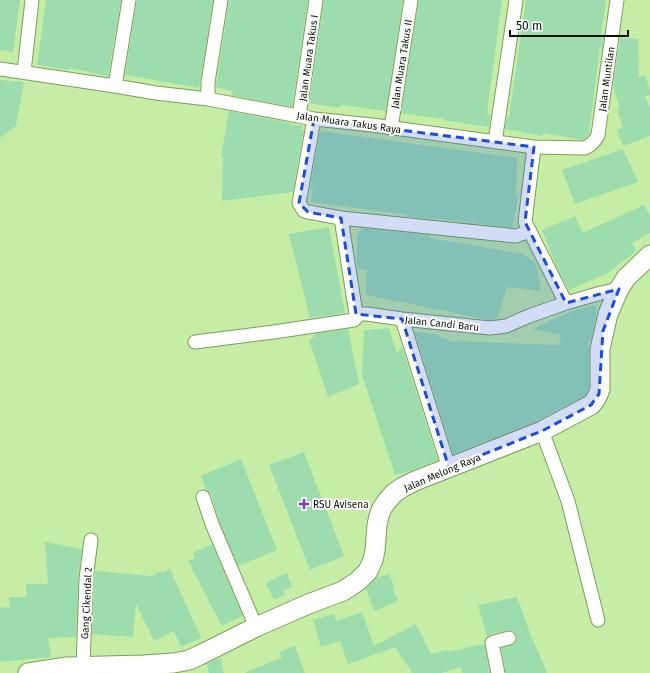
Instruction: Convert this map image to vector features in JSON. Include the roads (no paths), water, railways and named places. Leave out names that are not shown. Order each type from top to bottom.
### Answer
[{"type":"main road","name":"Jalan Melong Raya","points":[[28,673],[68,667],[124,670],[189,660],[306,605],[343,591],[358,581],[368,571],[373,560],[379,516],[382,508],[394,493],[415,481],[542,431],[591,405],[596,400],[600,389],[600,349],[608,314],[619,289],[626,278],[650,255]]},
{"type":"street","points":[[24,72],[32,0]]},
{"type":"street","points":[[115,86],[129,0]]},
{"type":"street","points":[[208,99],[208,82],[221,0]]},
{"type":"street","name":"Jalan Muara Takus I","points":[[299,116],[316,0]]},
{"type":"street","name":"Jalan Muara Takus II","points":[[391,128],[411,0]]},
{"type":"street","points":[[495,142],[516,0]]},
{"type":"street","name":"Jalan Muntilan","points":[[598,135],[617,0]]},
{"type":"street","name":"Jalan Muara Takus Raya","points":[[1,70],[24,72],[156,93],[208,99],[314,119],[534,147],[585,148],[592,144],[598,135]]},
{"type":"street","points":[[314,119],[299,203],[304,211],[341,218],[516,236],[530,231]]},
{"type":"street","points":[[534,147],[525,222],[566,303]]},
{"type":"street","points":[[195,342],[354,320],[357,317],[341,218]]},
{"type":"street","name":"Jalan Candi Baru","points":[[356,314],[490,328],[506,326],[566,303],[619,289]]},
{"type":"street","points":[[402,319],[449,468]]},
{"type":"street","points":[[542,431],[568,501],[598,620]]},
{"type":"street","points":[[203,496],[212,524],[256,628]]},
{"type":"street","name":"Gang Cikendal 2","points":[[83,667],[86,579],[91,540]]},
{"type":"street","points":[[498,673],[492,643],[509,638]]},
{"type":"place","name":"RSU Avisena","points":[[304,504]]}]
